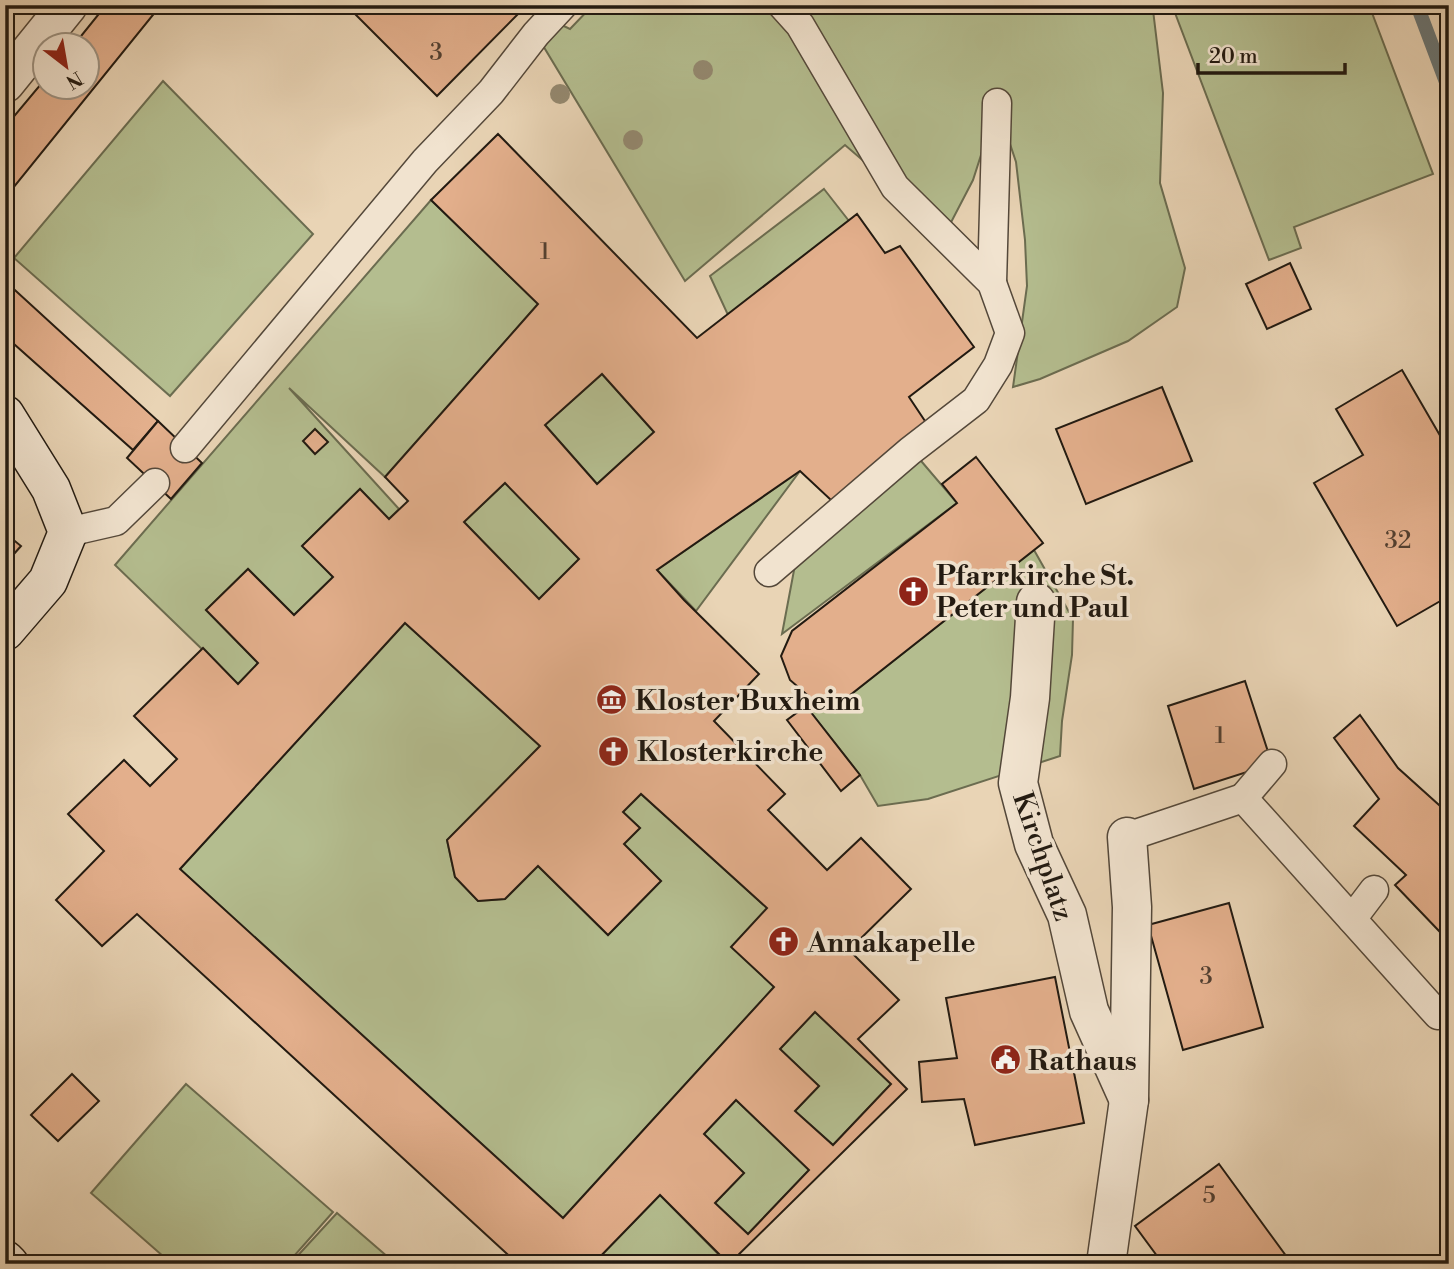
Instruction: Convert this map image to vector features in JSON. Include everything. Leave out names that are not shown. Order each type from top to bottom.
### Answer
[{"type":"street","points":[[5,82],[68,5]]},
{"type":"street","points":[[5,415],[51,489],[68,532],[48,581],[5,631]]},
{"type":"street","name":"Kirchplatz","points":[[1036,601],[1030,698],[1018,783],[1034,844],[1067,915],[1089,1011],[1129,1100]]},
{"type":"street","points":[[1106,1264],[1129,1100],[1132,906],[1127,837]]},
{"type":"street","points":[[5,1260],[9,1264]]},
{"type":"lane","points":[[185,448],[425,161],[491,92],[536,34],[563,5]]},
{"type":"lane","points":[[782,5],[800,25],[895,187],[992,283]]},
{"type":"lane","points":[[769,572],[910,450],[976,400],[998,365],[1010,333],[992,283],[997,103]]},
{"type":"lane","points":[[68,532],[116,521],[155,483]]},
{"type":"lane","points":[[1127,837],[1243,798],[1272,764]]},
{"type":"lane","points":[[1243,798],[1438,1015]]},
{"type":"lane","points":[[1352,919],[1374,890]]},
{"type":"green space","points":[[593,5],[759,5],[787,24],[781,5],[1151,5],[1163,93],[1160,183],[1185,268],[1177,307],[1128,341],[1040,379],[1013,387],[1027,286],[1025,240],[1016,162],[997,105],[973,180],[946,232],[845,145],[685,281],[536,34],[549,19],[570,29]]},
{"type":"green space","points":[[1172,5],[1369,5],[1433,174],[1294,227],[1301,248],[1269,260]]},
{"type":"green space","points":[[163,81],[313,234],[170,396],[14,258]]},
{"type":"green space","points":[[824,189],[849,221],[728,315],[710,276]]},
{"type":"green space","points":[[431,200],[538,304],[385,477],[289,388],[399,509],[389,519],[360,489],[303,545],[333,577],[294,615],[248,569],[206,610],[258,663],[238,684],[115,565]]},
{"type":"green space","points":[[602,374],[654,432],[597,484],[545,425]]},
{"type":"green space","points":[[916,455],[957,503],[782,634],[798,549]]},
{"type":"green space","points":[[800,471],[696,611],[657,570]]},
{"type":"green space","points":[[505,483],[579,559],[539,599],[464,522]]},
{"type":"green space","points":[[1034,550],[1073,619],[1072,655],[1062,721],[1060,756],[928,799],[878,806],[860,775],[806,706],[840,703]]},
{"type":"green space","points":[[405,623],[540,746],[447,840],[455,877],[478,901],[505,899],[538,866],[608,935],[661,881],[624,844],[640,828],[623,812],[641,794],[767,908],[774,987],[563,1218],[180,869]]},
{"type":"green space","points":[[815,1012],[891,1084],[833,1145],[795,1111],[819,1086],[780,1049]]},
{"type":"green space","points":[[186,1084],[333,1212],[287,1264],[172,1264],[91,1193]]},
{"type":"green space","points":[[736,1100],[809,1170],[748,1234],[715,1203],[744,1173],[704,1134]]},
{"type":"green space","points":[[660,1195],[728,1264],[593,1264]]},
{"type":"green space","points":[[337,1213],[396,1264],[290,1264]]},
{"type":"building","points":[[106,5],[161,5],[102,78],[102,32],[84,32]]},
{"type":"building","points":[[346,5],[519,5],[523,9],[437,96]]},
{"type":"building","points":[[32,95],[32,102],[83,102],[5,198],[5,127]]},
{"type":"building","name":"Kloster Buxheim","points":[[498,134],[697,338],[857,214],[885,253],[900,246],[974,347],[909,397],[927,424],[832,501],[800,471],[657,570],[759,674],[714,721],[785,794],[768,810],[827,870],[861,838],[911,889],[849,950],[899,1000],[858,1039],[907,1089],[729,1264],[660,1195],[593,1264],[518,1264],[137,914],[102,946],[56,900],[104,851],[68,814],[124,760],[150,786],[177,759],[134,716],[203,648],[238,684],[258,663],[206,610],[248,569],[294,615],[333,577],[302,546],[360,489],[389,519],[408,501],[385,477],[538,304],[431,200]],"holes":[[[602,374],[654,432],[597,484],[545,425]],[[505,483],[579,559],[539,599],[464,522]],[[405,623],[540,746],[447,840],[455,877],[478,901],[505,899],[538,866],[608,935],[661,881],[624,844],[640,828],[623,812],[641,794],[767,908],[731,947],[774,987],[563,1218],[180,869]],[[815,1012],[891,1084],[833,1145],[795,1111],[819,1086],[780,1049]],[[736,1100],[809,1170],[748,1234],[715,1203],[744,1173],[704,1134]]]},
{"type":"building","points":[[1290,263],[1311,309],[1267,329],[1246,284]]},
{"type":"building","points":[[5,281],[158,421],[133,450],[5,336]]},
{"type":"building","points":[[1402,370],[1449,451],[1449,596],[1397,626],[1314,483],[1363,455],[1336,409]]},
{"type":"building","points":[[1162,387],[1192,461],[1086,504],[1056,429]]},
{"type":"building","points":[[158,421],[202,463],[171,499],[127,458]]},
{"type":"building","points":[[315,429],[328,442],[315,454],[303,441]]},
{"type":"building","name":"Pfarrkirche St. Peter und Paul","points":[[976,457],[1043,543],[840,703],[820,706],[790,680],[781,656],[792,631],[957,503],[942,484]]},
{"type":"building","points":[[5,533],[21,546],[5,564]]},
{"type":"building","points":[[1245,681],[1272,764],[1194,789],[1168,706]]},
{"type":"building","points":[[806,706],[860,775],[841,791],[787,720]]},
{"type":"building","points":[[1360,715],[1398,768],[1449,814],[1449,924],[1440,932],[1395,885],[1406,875],[1354,826],[1379,799],[1334,738]]},
{"type":"building","points":[[1229,903],[1263,1027],[1183,1050],[1148,925]]},
{"type":"building","name":"Rathaus","points":[[1055,977],[1084,1123],[975,1145],[964,1099],[922,1102],[919,1062],[957,1058],[946,998]]},
{"type":"building","points":[[72,1074],[99,1101],[58,1141],[31,1115]]},
{"type":"building","points":[[1219,1164],[1292,1264],[1163,1264],[1135,1226]]},
{"type":"waterway","points":[[1417,5],[1449,90]]},
{"type":"place","name":"Pfarrkirche St. Peter und Paul","points":[[913,591]]},
{"type":"place","name":"Kloster Buxheim","points":[[612,700]]},
{"type":"place","name":"Klosterkirche","points":[[614,751]]},
{"type":"place","name":"Annakapelle","points":[[784,942]]},
{"type":"place","name":"Rathaus","points":[[1005,1060]]}]
